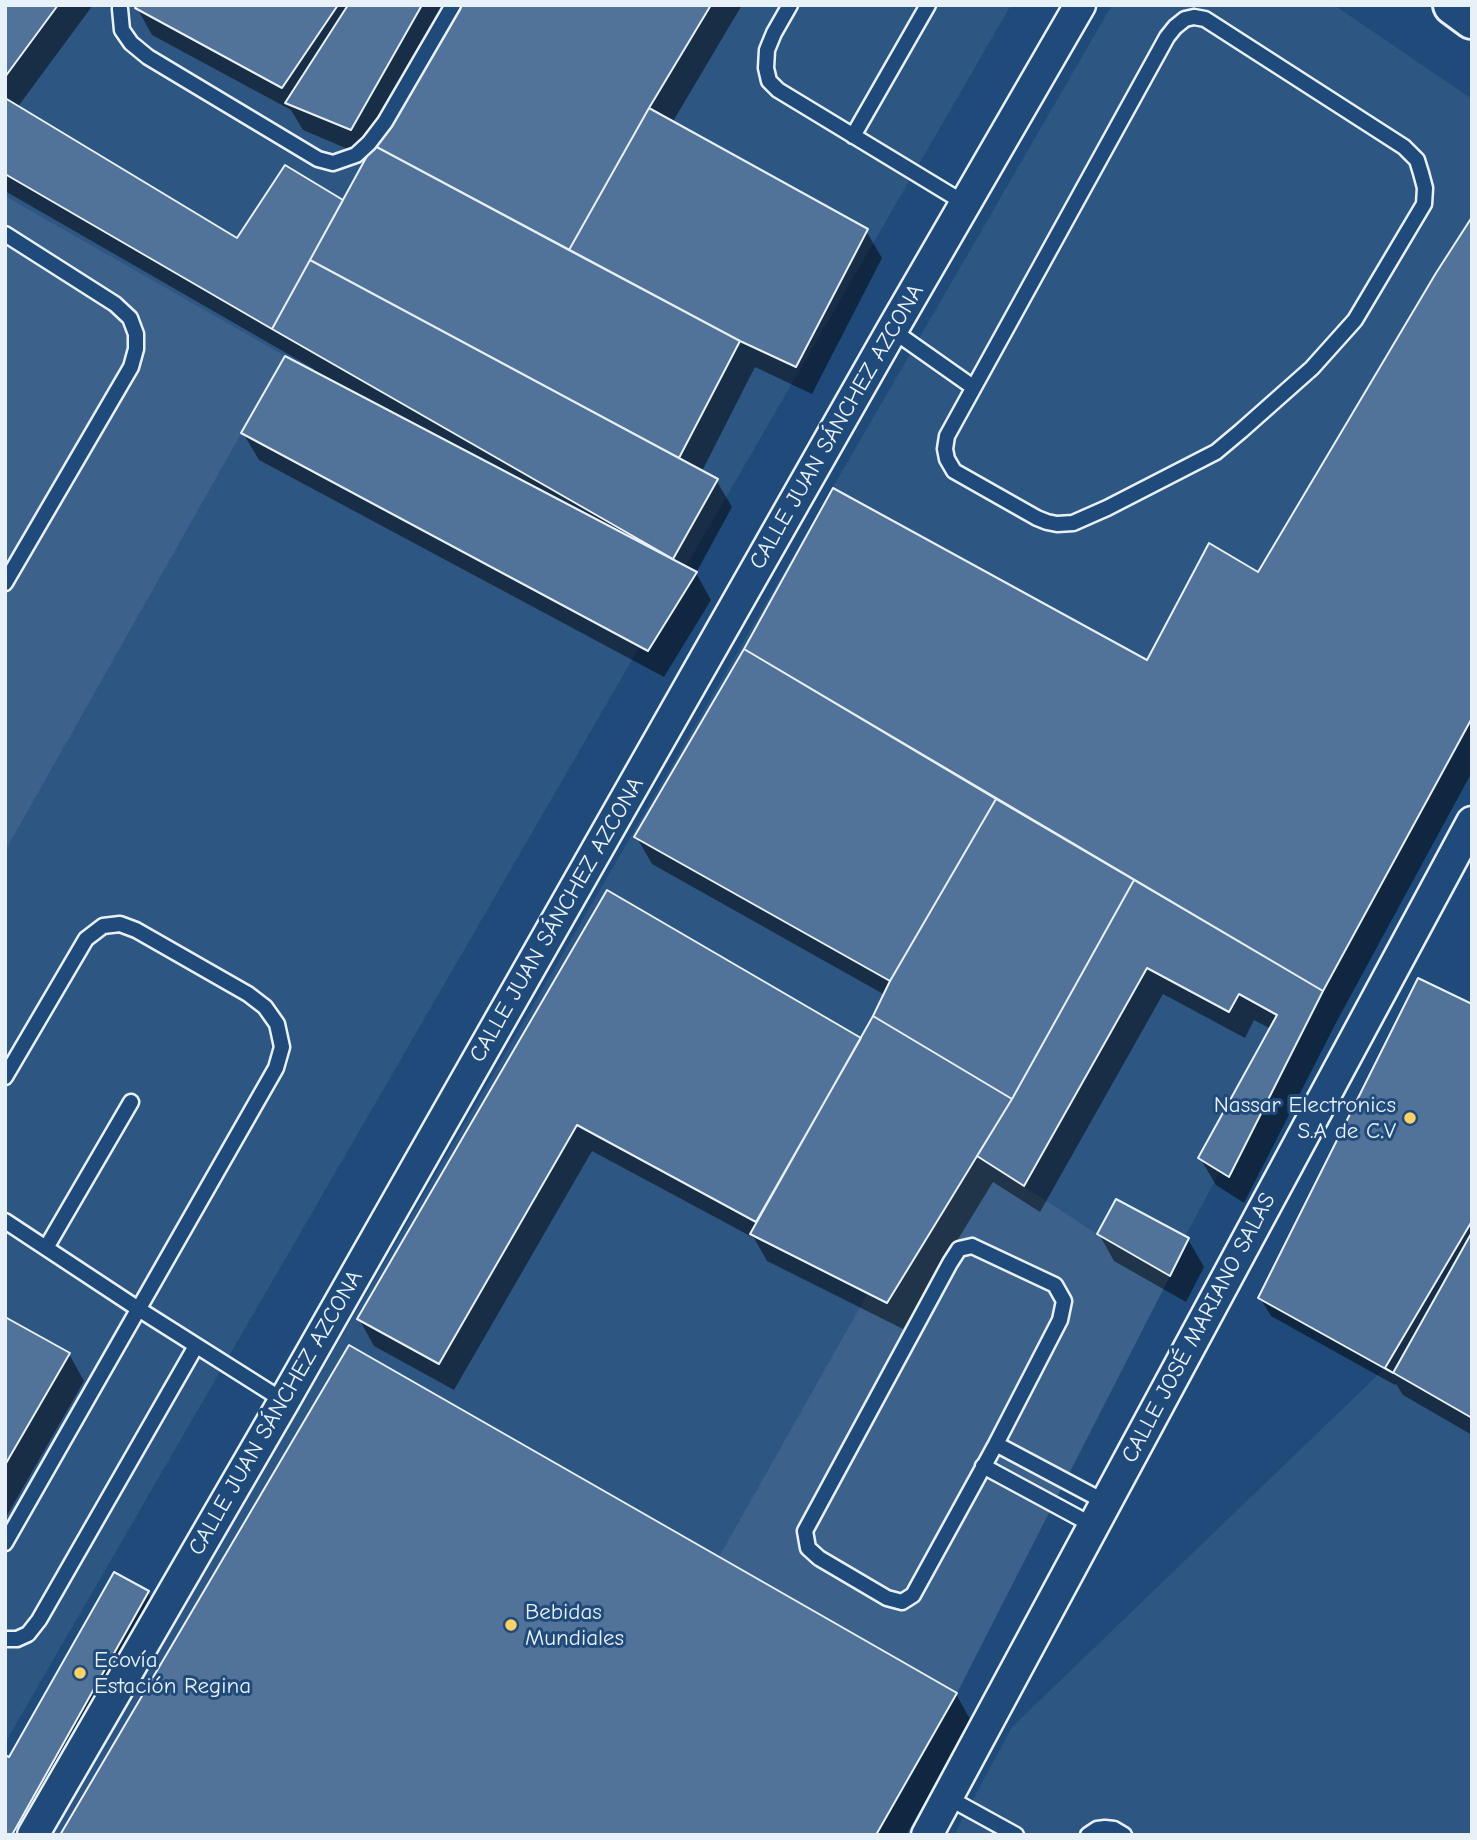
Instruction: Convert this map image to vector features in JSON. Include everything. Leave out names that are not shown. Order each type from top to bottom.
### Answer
[{"type":"main road","points":[[1453,5],[1472,19]]},
{"type":"street","name":"CALLE JUAN SÁNCHEZ AZCONA","points":[[33,1835],[284,1401],[892,330],[1080,5]]},
{"type":"street","name":"CALLE JOSÉ MARIANO SALAS","points":[[927,1835],[1472,822]]},
{"type":"lane","points":[[120,9],[122,30],[131,43],[148,57],[318,159],[333,163],[356,155],[385,122],[453,5]]},
{"type":"lane","points":[[790,5],[767,50],[766,68],[769,81],[778,90],[965,204]]},
{"type":"lane","points":[[853,136],[928,5]]},
{"type":"lane","points":[[1185,19],[1206,19],[1404,147],[1417,160],[1425,188],[1423,204],[1355,320],[1312,368],[1241,432],[1216,452],[1184,469],[1073,523],[1057,524],[1037,519],[954,471],[947,459],[947,436],[973,387],[1167,37],[1185,19]]},
{"type":"lane","points":[[5,234],[115,304],[130,318],[136,349],[131,367],[5,583]]},
{"type":"lane","points":[[892,330],[973,387]]},
{"type":"lane","points":[[5,1077],[86,939],[103,926],[120,924],[136,929],[248,994],[265,1007],[277,1024],[282,1047],[276,1068],[5,1543]]},
{"type":"lane","points":[[46,1248],[131,1101]]},
{"type":"lane","points":[[5,1221],[284,1401]]},
{"type":"lane","points":[[972,1246],[1055,1286],[1064,1301],[1060,1320],[996,1444],[913,1595],[902,1602],[887,1598],[819,1558],[808,1548],[806,1531],[943,1276],[959,1249],[972,1246]]},
{"type":"lane","points":[[5,1639],[17,1639],[28,1634],[39,1620],[196,1346]]},
{"type":"lane","points":[[996,1444],[1099,1514]]},
{"type":"lane","points":[[984,1466],[1099,1514]]},
{"type":"lane","points":[[947,1797],[1016,1835]]},
{"type":"lane","points":[[1088,1835],[1097,1829],[1105,1828],[1114,1829],[1124,1835]]},
{"type":"shaded area","points":[[5,5],[1011,5],[5,1743]]},
{"type":"shaded area","points":[[1112,5],[1334,5],[1472,99],[1472,703],[863,1835],[53,1835]]},
{"type":"shaded area","points":[[5,196],[285,356],[5,851]]},
{"type":"shaded area","points":[[977,1156],[1097,1234],[1170,1276],[957,1693],[719,1557],[868,1293],[887,1302]]},
{"type":"shaded area","points":[[1472,1221],[1472,1835],[954,1835],[1012,1727],[1385,1368]]},
{"type":"building","points":[[5,5],[58,5],[5,77]]},
{"type":"building","points":[[137,5],[338,5],[282,88],[135,8]]},
{"type":"building","points":[[348,5],[422,5],[351,130],[285,103]]},
{"type":"building","points":[[455,5],[711,5],[569,250],[373,145]]},
{"type":"building","points":[[5,98],[237,238],[285,165],[343,200],[272,329],[5,174]]},
{"type":"building","points":[[649,108],[868,229],[796,367],[740,341],[569,250]]},
{"type":"building","points":[[373,145],[740,341],[679,458],[310,260]]},
{"type":"building","points":[[1472,217],[1472,718],[1323,991],[744,649],[833,488],[1147,660],[1209,543],[1258,572]]},
{"type":"building","points":[[310,260],[718,479],[673,559],[272,329]]},
{"type":"building","points":[[285,356],[697,572],[648,651],[241,433]]},
{"type":"building","points":[[744,649],[996,799],[890,981],[634,837]]},
{"type":"building","points":[[996,799],[1134,880],[1012,1099],[873,1016],[890,981]]},
{"type":"building","points":[[1134,880],[1323,991],[1229,1177],[1198,1158],[1277,1015],[1239,994],[1229,1012],[1147,968],[1024,1186],[977,1156],[1012,1099]]},
{"type":"building","points":[[607,890],[861,1038],[756,1222],[577,1125],[439,1364],[357,1319]]},
{"type":"building","name":"Nassar Electronics S.A de C.V","points":[[1418,978],[1472,1004],[1472,1232],[1393,1373],[1258,1298]]},
{"type":"building","points":[[873,1016],[1012,1099],[887,1303],[750,1234]]},
{"type":"building","points":[[1116,1199],[1189,1238],[1170,1276],[1097,1234]]},
{"type":"building","points":[[1472,1221],[1472,1418],[1385,1368]]},
{"type":"building","points":[[5,1317],[70,1353],[5,1465]]},
{"type":"building","name":"Bebidas Mundiales","points":[[349,1345],[957,1693],[876,1835],[60,1835]]},
{"type":"building","name":"Ecovía Estación Regina","points":[[114,1572],[149,1591],[12,1835],[5,1835],[5,1755],[9,1757]]},
{"type":"place","name":"Nassar Electronics S.A de C.V","points":[[1410,1118]]},
{"type":"place","name":"Bebidas Mundiales","points":[[511,1625]]},
{"type":"place","name":"Ecovía Estación Regina","points":[[80,1673]]}]
